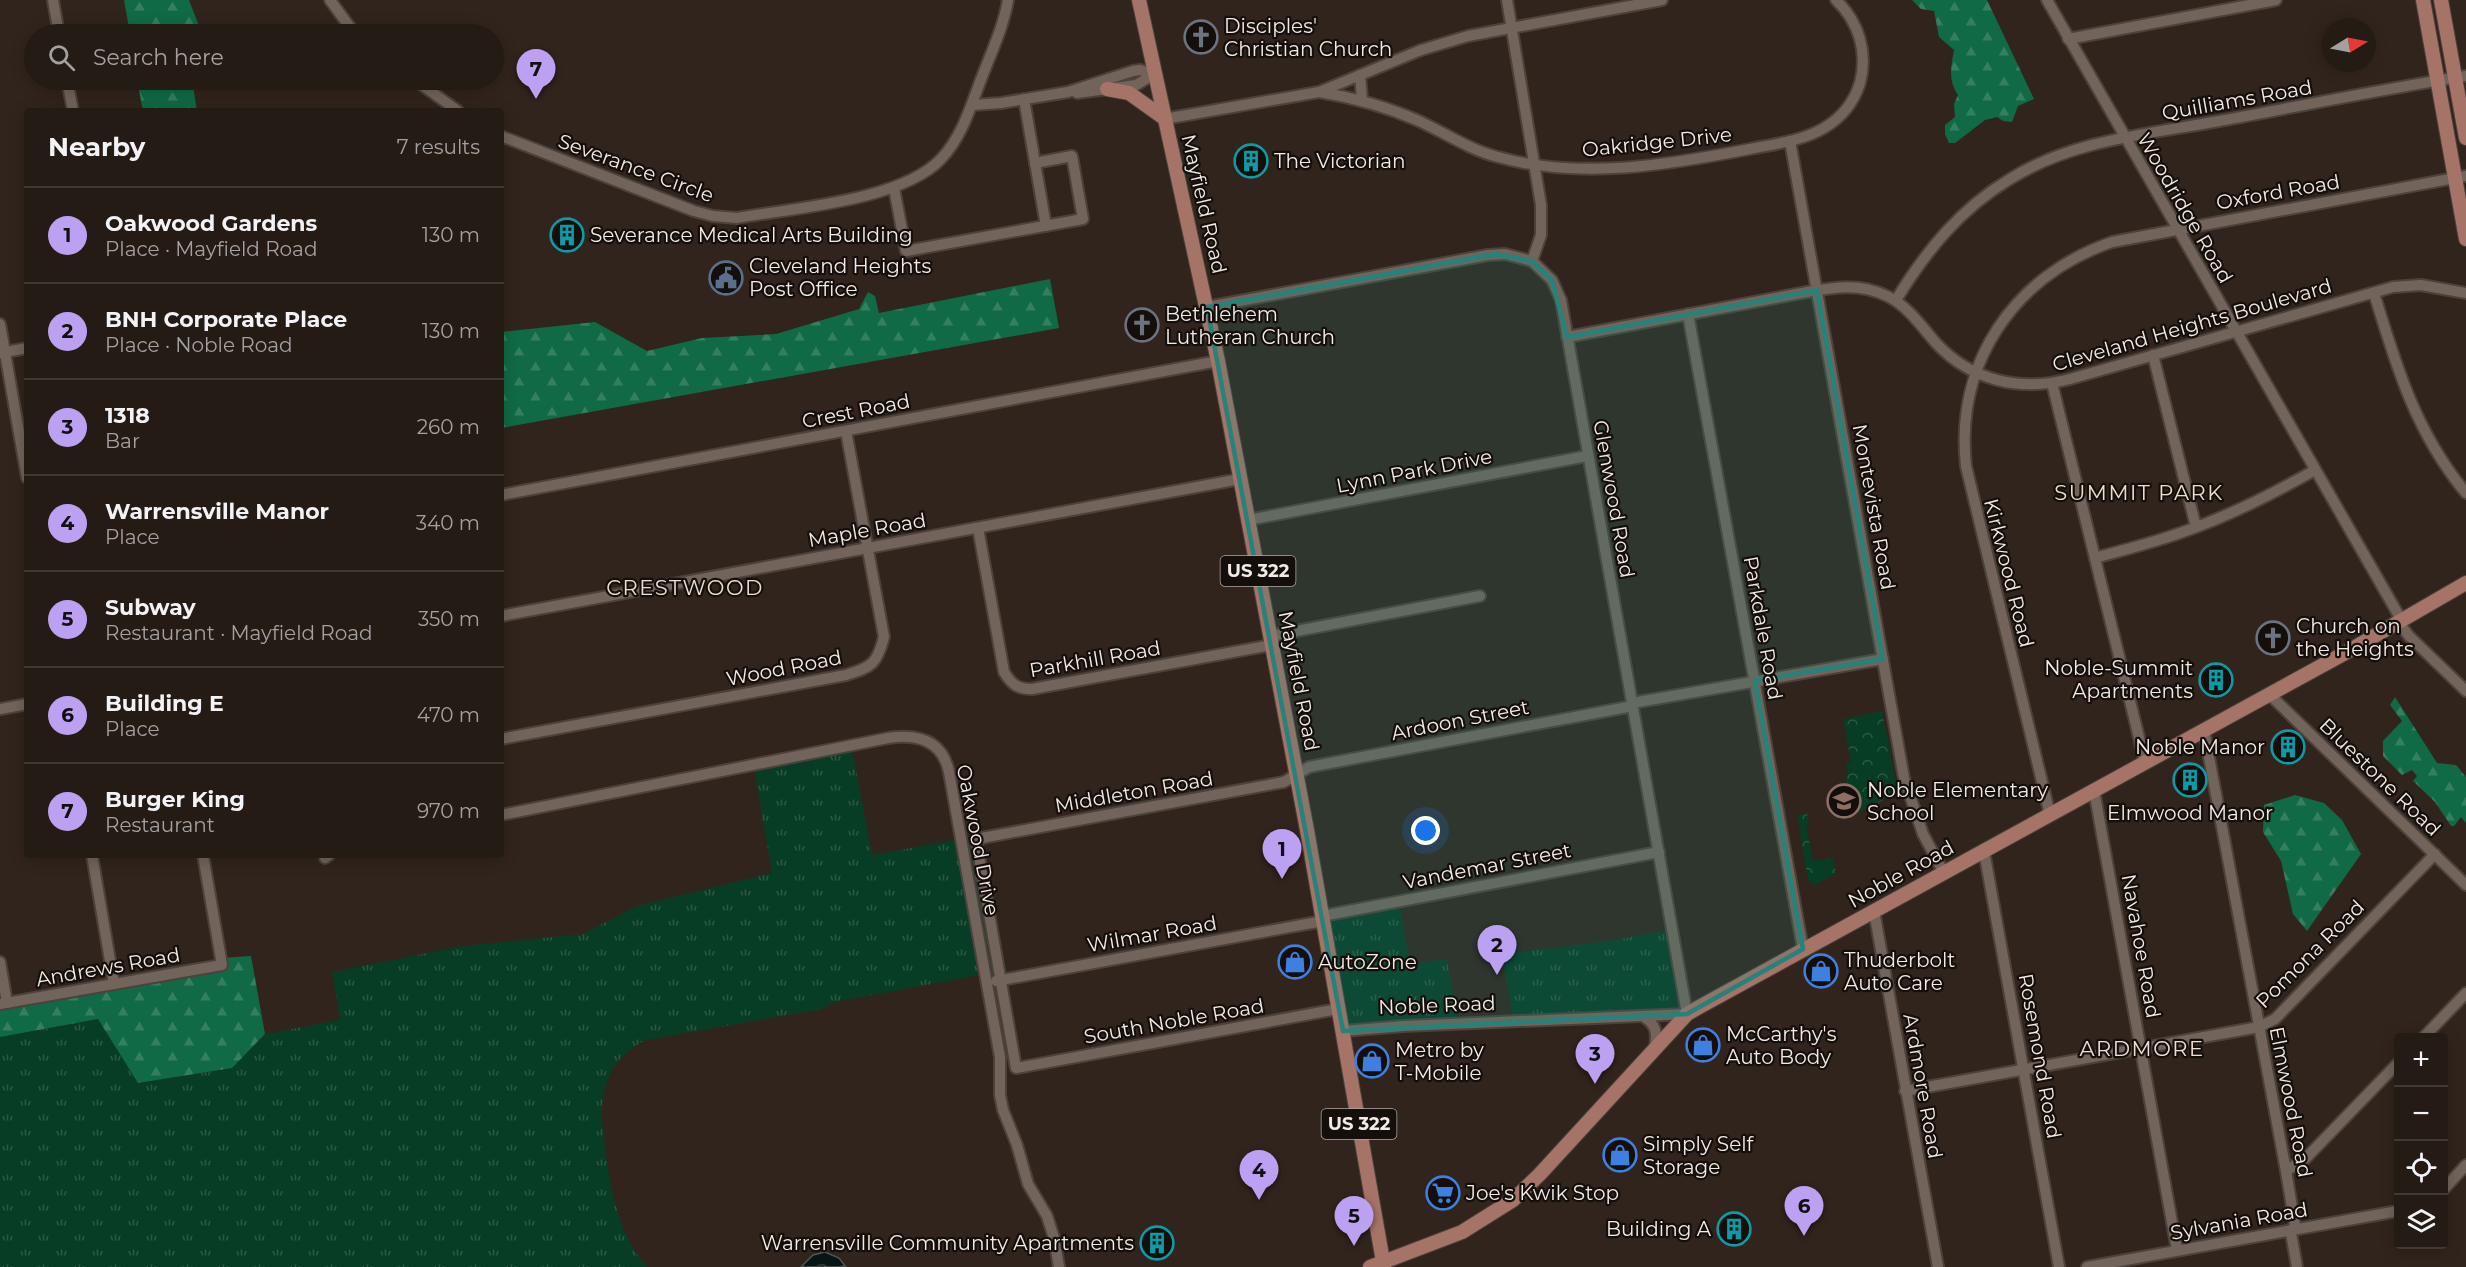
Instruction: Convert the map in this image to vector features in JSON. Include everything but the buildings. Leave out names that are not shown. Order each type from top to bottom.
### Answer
[{"type":"main road","name":"Mayfield Road","points":[[1139,0],[1207,306],[1271,640],[1323,918],[1379,1265]]},
{"type":"main road","points":[[2423,0],[2438,81],[2460,177],[2466,239]]},
{"type":"main road","points":[[2441,0],[2461,77],[2466,138]]},
{"type":"main road","points":[[1107,89],[1129,93],[1164,118]]},
{"type":"main road","name":"Noble Road","points":[[1687,1014],[2400,622],[2466,583]]},
{"type":"main road","points":[[1379,1265],[1462,1232],[1513,1200],[1540,1174],[1687,1014]]},
{"type":"street","points":[[53,0],[57,24]]},
{"type":"street","points":[[330,0],[346,24]]},
{"type":"street","name":"Severance Circle","points":[[504,137],[672,203],[714,216],[737,218],[871,195],[894,188],[922,173],[940,160],[957,138],[1002,25],[1008,0]]},
{"type":"street","points":[[1207,306],[1488,255],[1505,254],[1532,261],[1541,235],[1542,219],[1536,166],[1507,0]]},
{"type":"street","points":[[1164,118],[1319,92],[1444,43],[1511,27],[1662,0]]},
{"type":"street","name":"Oakridge Drive","points":[[1319,92],[1362,99],[1397,112],[1482,152],[1536,166],[1580,170],[1649,165],[1790,141],[1818,132],[1832,123],[1852,102],[1859,84],[1863,61],[1860,39],[1850,15],[1836,0]]},
{"type":"street","name":"Woodridge Road","points":[[2047,0],[2400,622],[2409,636],[2466,691]]},
{"type":"street","points":[[2068,39],[2276,0]]},
{"type":"street","points":[[972,105],[1068,92],[1132,71],[1140,70],[1154,74]]},
{"type":"street","points":[[1068,92],[1080,93],[1136,86],[1154,74]]},
{"type":"street","points":[[1360,75],[1362,99]]},
{"type":"street","name":"Quilliams Road","points":[[1896,300],[1937,240],[1966,211],[2000,184],[2054,157],[2125,139],[2461,77]]},
{"type":"street","points":[[69,90],[72,108]]},
{"type":"street","points":[[429,90],[454,108]]},
{"type":"street","points":[[1024,99],[1046,226]]},
{"type":"street","name":"Montevista Road","points":[[1790,141],[1908,795],[1923,834],[1944,873]]},
{"type":"street","points":[[894,188],[906,251],[1083,219],[1072,156],[1035,163]]},
{"type":"street","name":"Oxford Road","points":[[1976,372],[1991,338],[2029,291],[2080,255],[2107,244],[2460,177]]},
{"type":"street","name":"Glenwood Road","points":[[1532,261],[1557,288],[1687,1014]]},
{"type":"street","name":"Cleveland Heights Boulevard","points":[[1567,337],[1817,290],[1841,286],[1858,287],[1896,300],[1942,349],[1976,372],[1996,380],[2018,384],[2052,383],[2374,292],[2415,285],[2466,293]]},
{"type":"street","points":[[2374,292],[2393,359],[2408,397],[2436,451],[2466,494]]},
{"type":"street","name":"Parkdale Road","points":[[1688,314],[1803,949]]},
{"type":"street","points":[[0,324],[2,352],[24,463]]},
{"type":"street","points":[[2,352],[24,348]]},
{"type":"street","points":[[2153,355],[2196,527]]},
{"type":"street","name":"Crest Road","points":[[504,494],[1218,361]]},
{"type":"street","name":"Kirkwood Road","points":[[1976,372],[1968,396],[1964,421],[1966,466],[2050,815]]},
{"type":"street","points":[[2052,383],[2145,762]]},
{"type":"street","name":"Wood Road","points":[[504,738],[846,675],[869,668],[880,654],[884,637],[846,431]]},
{"type":"street","name":"Lynn Park Drive","points":[[1248,520],[1587,456]]},
{"type":"street","points":[[2095,558],[2196,527],[2256,501],[2315,470]]},
{"type":"street","name":"Maple Road","points":[[504,615],[1240,479]]},
{"type":"street","name":"Parkhill Road","points":[[978,528],[1004,672],[1014,686],[1022,689],[1032,689],[1480,596]]},
{"type":"street","name":"Ardoon Street","points":[[1296,775],[1309,767],[1883,658]]},
{"type":"street","name":"Bluestone Road","points":[[2269,694],[2466,885]]},
{"type":"street","points":[[0,709],[24,705]]},
{"type":"street","name":"Elmwood Road","points":[[2204,730],[2286,1171],[2295,1225],[2291,1233],[2297,1267]]},
{"type":"street","name":"Oakwood Drive","points":[[504,814],[888,738],[908,736],[921,738],[936,747],[948,766],[1000,1057],[1000,1095],[1003,1110],[1017,1145],[1028,1184],[1047,1216],[1059,1267]]},
{"type":"street","name":"Middleton Road","points":[[1000,980],[976,840],[1284,782],[1296,775]]},
{"type":"street","name":"Navahoe Road","points":[[2094,790],[2177,1250]]},
{"type":"street","name":"Rosemond Road","points":[[1984,851],[2059,1267]]},
{"type":"street","name":"Vandemar Street","points":[[1323,918],[1659,852]]},
{"type":"street","name":"Pomona Road","points":[[1905,1091],[2259,1027],[2275,1019],[2435,854]]},
{"type":"street","points":[[93,858],[114,984]]},
{"type":"street","name":"Andrews Road","points":[[4,1004],[222,965],[204,858]]},
{"type":"street","name":"Ardmore Road","points":[[1874,911],[1938,1267]]},
{"type":"street","name":"Wilmar Road","points":[[987,983],[1323,918]]},
{"type":"street","points":[[0,962],[4,1004]]},
{"type":"street","name":"South Noble Road","points":[[1000,980],[1016,1068],[1338,1008]]},
{"type":"street","points":[[2428,1033],[2466,993]]},
{"type":"street","name":"Noble Road","points":[[1342,1030],[1687,1014]]},
{"type":"street","points":[[1644,1017],[1656,1031],[1655,1048]]},
{"type":"street","points":[[2286,1171],[2306,1158],[2394,1067]]},
{"type":"street","points":[[2448,1185],[2466,1166]]},
{"type":"street","name":"Sylvania Road","points":[[2087,1267],[2394,1212]]},
{"type":"highlighted area","points":[[1495,254],[1532,261],[1552,280],[1567,337],[1817,290],[1883,659],[1755,681],[1803,949],[1687,1014],[1343,1031],[1207,307]]},
{"type":"green space","points":[[124,0],[189,0],[198,24],[128,24]]},
{"type":"green space","points":[[1912,0],[1987,0],[2034,99],[2018,106],[2012,122],[2003,121],[1997,117],[1985,120],[1955,143],[1949,143],[1945,134],[1945,125],[1955,117],[1954,104],[1958,95],[1951,68],[1954,50],[1939,37],[1934,11],[1921,9]]},
{"type":"green space","points":[[139,90],[194,90],[197,108],[142,108]]},
{"type":"green space","points":[[1050,279],[1059,328],[504,427],[504,332],[595,322],[647,351],[702,338],[776,334],[859,309],[868,292],[875,296],[879,313]]},
{"type":"green space","points":[[2395,697],[2437,763],[2456,765],[2466,777],[2466,823],[2461,817],[2454,826],[2451,826],[2435,802],[2413,781],[2417,776],[2412,770],[2402,775],[2383,756],[2383,741],[2402,721],[2390,705]]},
{"type":"green space","points":[[1882,711],[1898,793],[1852,815],[1846,777],[1848,775],[1846,763],[1851,762],[1843,719]]},
{"type":"green space","points":[[851,742],[872,855],[978,836],[1000,980],[987,983],[985,974],[835,1002],[822,1009],[646,1040],[625,1054],[611,1072],[604,1094],[602,1119],[606,1158],[619,1216],[626,1234],[647,1267],[0,1267],[0,1037],[99,1019],[138,1083],[232,1068],[265,1034],[340,1020],[332,972],[462,946],[583,934],[637,906],[772,873],[753,762]]},
{"type":"green space","points":[[2295,795],[2324,803],[2342,820],[2361,854],[2307,931],[2293,914],[2281,861],[2263,832],[2264,805]]},
{"type":"green space","points":[[1807,814],[1809,824],[1806,825],[1813,861],[1833,858],[1836,874],[1814,885],[1808,880],[1797,815]]},
{"type":"green space","points":[[1399,901],[1410,964],[1447,959],[1459,1024],[1343,1031],[1322,916]]},
{"type":"green space","points":[[1677,928],[1692,1011],[1514,1022],[1501,954],[1610,941]]},
{"type":"green space","points":[[251,956],[265,1034],[232,1068],[138,1083],[98,1019],[0,1037],[0,1004],[221,965],[221,958]]},
{"type":"water","points":[[825,1252],[839,1258],[846,1267],[801,1267],[813,1255]]},
{"type":"place","name":"Disciples' Christian Church","points":[[1201,37]]},
{"type":"place","name":"Burger King","points":[[536,99]]},
{"type":"place","name":"The Victorian","points":[[1251,161]]},
{"type":"place","name":"Severance Medical Arts Building","points":[[567,235]]},
{"type":"place","name":"Cleveland Heights Post Office","points":[[726,278]]},
{"type":"place","name":"Bethlehem Lutheran Church","points":[[1142,325]]},
{"type":"place","name":"Church on the Heights","points":[[2273,638]]},
{"type":"place","name":"Noble-Summit Apartments","points":[[2216,680]]},
{"type":"place","name":"Noble Manor","points":[[2288,747]]},
{"type":"place","name":"Elmwood Manor","points":[[2190,780]]},
{"type":"place","name":"Noble Elementary School","points":[[1844,801]]},
{"type":"place","name":"Oakwood Gardens","points":[[1282,879]]},
{"type":"place","name":"AutoZone","points":[[1295,962]]},
{"type":"place","name":"Thuderbolt Auto Care","points":[[1821,971]]},
{"type":"place","name":"BNH Corporate Place","points":[[1497,975]]},
{"type":"place","name":"McCarthy's Auto Body","points":[[1703,1045]]},
{"type":"place","name":"Metro by T-Mobile","points":[[1372,1061]]},
{"type":"place","name":"1318","points":[[1595,1084]]},
{"type":"place","name":"Simply Self Storage","points":[[1620,1155]]},
{"type":"place","name":"Joe's Kwik Stop","points":[[1443,1193]]},
{"type":"place","name":"Warrensville Manor","points":[[1259,1200]]},
{"type":"place","name":"Building A","points":[[1734,1229]]},
{"type":"place","name":"Building E","points":[[1804,1236]]},
{"type":"place","name":"Warrensville Community Apartments","points":[[1157,1243]]},
{"type":"place","name":"Subway","points":[[1354,1246]]},
{"type":"district","name":"SUMMIT PARK","points":[[2139,493]]},
{"type":"district","name":"CRESTWOOD","points":[[685,588]]},
{"type":"district","name":"ARDMORE","points":[[2142,1049]]}]
